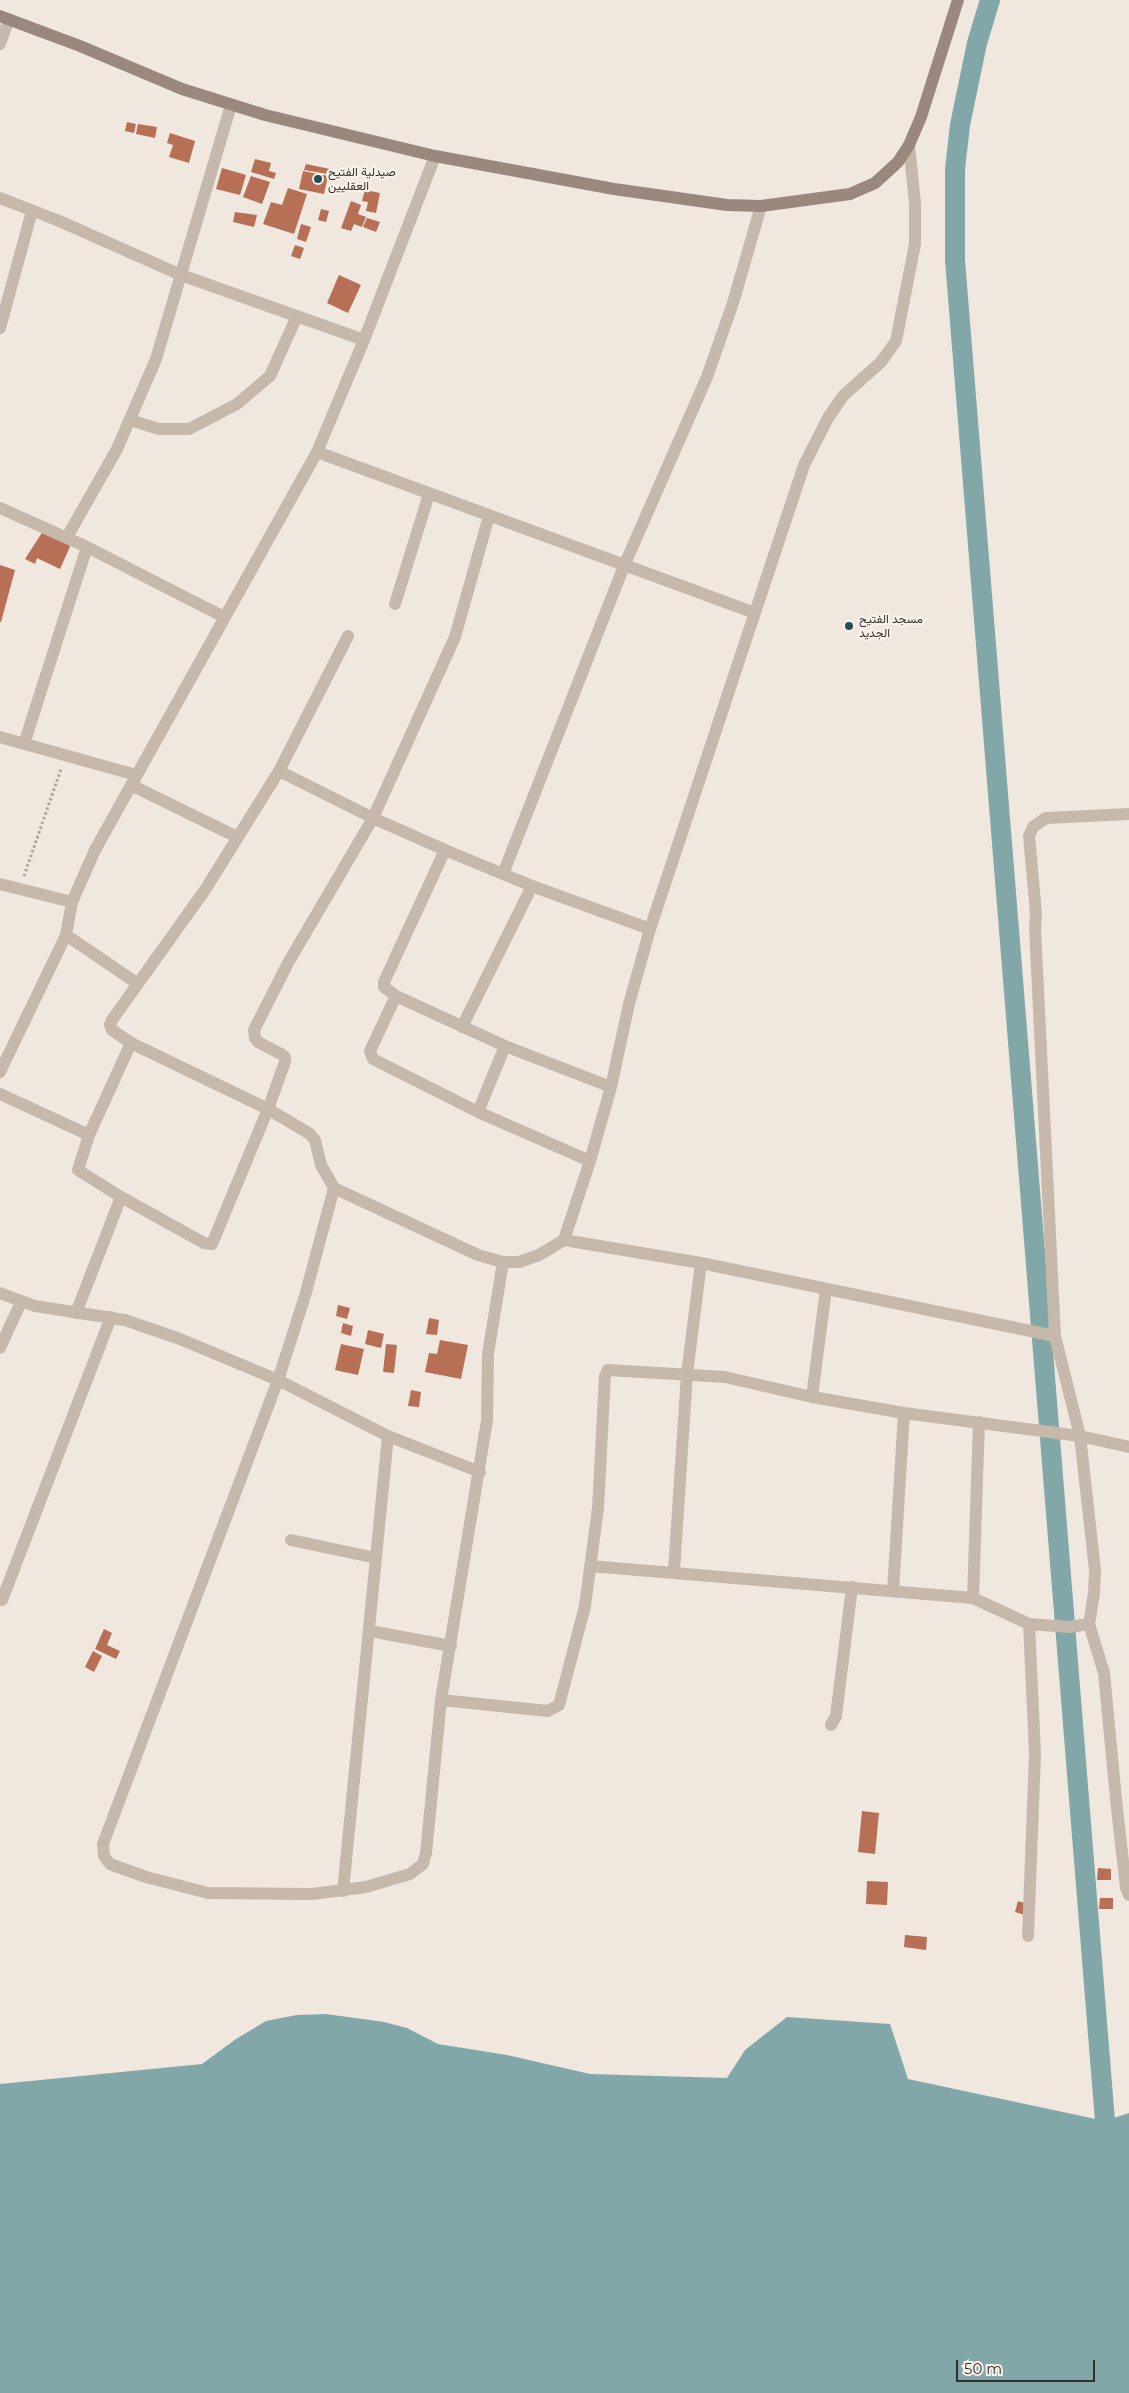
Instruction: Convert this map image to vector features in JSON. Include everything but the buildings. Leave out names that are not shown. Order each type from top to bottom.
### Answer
[{"type":"street","points":[[0,44],[5,18],[80,46],[182,89],[230,105],[435,156],[614,189],[727,205],[761,206],[850,194],[864,189],[887,172],[909,146],[921,117],[958,0]]},
{"type":"street","points":[[67,537],[102,479],[156,359],[230,105]]},
{"type":"street","points":[[564,1240],[590,1161],[611,1087],[629,1004],[650,929],[804,465],[843,396],[881,362],[896,341],[915,244],[915,202],[909,146]]},
{"type":"street","points":[[0,1072],[66,935],[72,902],[82,876],[317,452],[364,340],[435,156]]},
{"type":"street","points":[[0,198],[57,220],[181,275],[364,340]]},
{"type":"street","points":[[503,874],[624,566],[707,377],[741,279],[761,206]]},
{"type":"street","points":[[0,328],[32,211]]},
{"type":"street","points":[[130,420],[159,430],[189,429],[237,404],[270,376],[297,316]]},
{"type":"street","points":[[317,452],[754,613]]},
{"type":"street","points":[[396,604],[429,494]]},
{"type":"street","points":[[0,508],[67,537],[224,617]]},
{"type":"street","points":[[131,1043],[89,1135],[78,1170],[121,1197],[204,1244],[212,1244],[268,1109],[285,1062],[285,1057],[258,1042],[255,1038],[254,1030],[288,963],[373,818],[455,637],[489,516]]},
{"type":"street","points":[[24,744],[87,547]]},
{"type":"street","points":[[348,636],[279,771],[180,927],[110,1025],[112,1030],[131,1043],[268,1109],[313,1136],[321,1165],[334,1188],[478,1255],[503,1262],[519,1262],[539,1255],[564,1240],[701,1263],[1055,1336]]},
{"type":"street","points":[[0,737],[66,756],[134,780],[237,837]]},
{"type":"street","points":[[279,771],[373,818],[445,850],[532,886],[650,929]]},
{"type":"street","points":[[1129,814],[1046,818],[1032,827],[1029,836],[1036,913],[1035,928],[1055,1336],[1080,1436],[1094,1570],[1094,1593],[1089,1624],[1104,1673],[1119,1829],[1126,1888],[1129,1895]]},
{"type":"street","points":[[445,850],[384,982],[387,990],[396,996],[504,1046],[611,1087]]},
{"type":"street","points":[[0,884],[72,902]]},
{"type":"street","points":[[462,1027],[532,886]]},
{"type":"street","points":[[66,935],[138,984]]},
{"type":"street","points":[[396,996],[370,1051],[370,1056],[478,1112],[590,1161]]},
{"type":"street","points":[[478,1112],[504,1046]]},
{"type":"street","points":[[0,1094],[89,1135]]},
{"type":"street","points":[[334,1188],[305,1296],[278,1380],[103,1844],[106,1860],[115,1867],[208,1893],[312,1894],[343,1891],[410,1874],[423,1864],[426,1853],[441,1700],[480,1472],[487,1420],[488,1354],[503,1262]]},
{"type":"street","points":[[76,1313],[121,1197]]},
{"type":"street","points":[[674,1571],[687,1374],[701,1263]]},
{"type":"street","points":[[812,1397],[826,1289]]},
{"type":"street","points":[[0,1293],[21,1302],[76,1313],[111,1317],[145,1326],[189,1342],[278,1380],[388,1436],[480,1472]]},
{"type":"street","points":[[0,1348],[21,1302]]},
{"type":"street","points":[[2,1600],[111,1317]]},
{"type":"street","points":[[441,1700],[548,1711],[559,1705],[585,1606],[598,1508],[600,1440],[606,1372],[611,1370],[724,1377],[812,1397],[904,1412],[1080,1436],[1129,1447]]},
{"type":"street","points":[[893,1591],[904,1412]]},
{"type":"street","points":[[973,1598],[979,1422]]},
{"type":"street","points":[[343,1891],[388,1436]]},
{"type":"street","points":[[291,1540],[376,1558]]},
{"type":"street","points":[[590,1566],[674,1571],[973,1598],[1029,1624],[1069,1627],[1089,1624]]},
{"type":"street","points":[[831,1725],[836,1716],[852,1587]]},
{"type":"street","points":[[1028,1936],[1035,1754],[1029,1624]]},
{"type":"street","points":[[370,1630],[451,1646]]},
{"type":"path","points":[[19,889],[66,756]]},
{"type":"water","points":[[326,2014],[384,2022],[407,2028],[438,2044],[507,2055],[590,2074],[727,2078],[745,2050],[787,2017],[890,2024],[908,2079],[1105,2121],[1129,2113],[1129,2393],[0,2393],[0,2084],[202,2064],[236,2039],[266,2021],[297,2015]]},
{"type":"waterway","points":[[990,0],[977,43],[960,125],[955,169],[955,260],[1105,2121]]},
{"type":"place","name":"صيدلية الفتيح العقليين","points":[[318,179]]},
{"type":"place","name":"مسجد الفتيح الجديد","points":[[849,626]]}]
